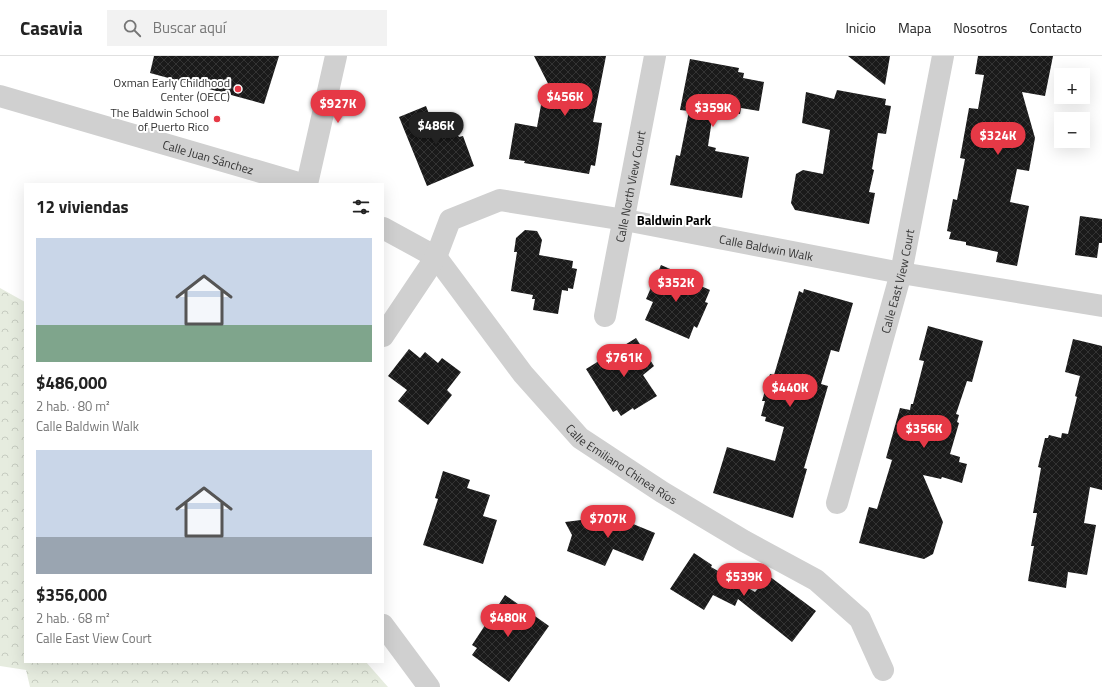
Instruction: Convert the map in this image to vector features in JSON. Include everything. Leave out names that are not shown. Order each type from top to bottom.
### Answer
[{"type":"street","points":[[307,183],[336,56]]},
{"type":"street","name":"Calle North View Court","points":[[605,316],[655,56]]},
{"type":"street","name":"Calle East View Court","points":[[837,504],[901,272],[943,56]]},
{"type":"street","name":"Calle Juan Sánchez","points":[[0,96],[299,183]]},
{"type":"street","name":"Calle Baldwin Walk","points":[[384,335],[436,257],[450,220],[500,200],[624,220],[901,272],[1102,306]]},
{"type":"street","name":"Calle Emiliano Chinea Ríos","points":[[384,229],[436,257],[523,374],[580,438],[662,492],[724,529],[816,580],[860,619],[883,670]]},
{"type":"street","points":[[384,626],[429,687]]},
{"type":"green space","points":[[0,288],[24,301],[24,663],[367,663],[388,687],[30,687],[26,670],[0,666]]},
{"type":"building","name":"Oxman Early Childhood Center (OECC)","points":[[154,56],[279,56],[264,104],[150,73]]},
{"type":"building","points":[[534,56],[606,56],[593,122],[602,123],[595,166],[591,165],[589,174],[509,159],[515,123],[537,127],[541,105],[561,109]]},
{"type":"building","points":[[848,56],[890,56],[885,85]]},
{"type":"building","points":[[978,56],[1053,56],[1045,96],[1022,92],[1035,138],[1029,171],[1017,169],[1010,202],[1029,206],[1017,266],[996,262],[998,252],[966,245],[966,242],[949,239],[951,232],[947,231],[953,199],[957,200],[965,159],[960,158],[969,108],[978,109],[984,75],[975,74]]},
{"type":"building","points":[[690,59],[739,68],[738,72],[744,73],[743,78],[764,82],[759,111],[741,108],[740,114],[717,110],[716,113],[713,113],[708,146],[716,148],[715,151],[749,157],[742,198],[670,185],[676,155],[680,156],[689,111],[680,110]]},
{"type":"building","points":[[837,90],[886,99],[885,105],[891,106],[886,134],[878,133],[872,169],[874,170],[869,192],[875,193],[869,224],[795,210],[791,203],[796,174],[803,170],[823,174],[830,130],[802,123],[806,92],[834,99]]},
{"type":"building","points":[[426,106],[431,119],[446,113],[455,135],[457,134],[459,137],[463,136],[474,166],[427,186],[399,117]]},
{"type":"building","points":[[1080,216],[1102,219],[1102,243],[1099,243],[1097,258],[1075,255]]},
{"type":"building","points":[[525,230],[537,231],[542,240],[539,255],[573,261],[572,268],[577,269],[573,289],[568,288],[568,291],[562,290],[558,314],[533,310],[535,299],[532,299],[533,295],[511,291],[517,252],[514,252],[516,238]]},
{"type":"building","points":[[661,265],[677,272],[676,275],[710,290],[705,302],[708,303],[697,328],[694,326],[689,339],[645,320],[653,302],[646,299]]},
{"type":"building","points":[[804,289],[853,303],[839,352],[831,350],[821,384],[828,386],[804,468],[807,469],[793,518],[713,493],[727,447],[775,461],[784,427],[765,421],[766,417],[761,416],[765,401],[762,401],[770,374],[774,375],[799,291],[803,293]]},
{"type":"building","points":[[928,326],[983,341],[972,382],[967,381],[956,414],[959,415],[957,422],[959,423],[950,454],[960,457],[959,462],[967,464],[962,483],[942,477],[941,479],[923,475],[943,522],[933,554],[924,559],[859,543],[869,507],[877,509],[892,460],[886,458],[900,408],[910,410],[911,404],[913,404],[924,361],[919,360]]},
{"type":"building","points":[[636,338],[654,366],[643,375],[657,396],[621,416],[617,410],[613,412],[586,369]]},
{"type":"building","points":[[1073,339],[1102,346],[1102,490],[1090,487],[1084,523],[1096,525],[1087,575],[1068,572],[1066,588],[1028,581],[1034,546],[1031,546],[1037,513],[1033,513],[1041,468],[1038,467],[1045,438],[1048,438],[1049,435],[1061,438],[1062,433],[1068,434],[1077,397],[1075,396],[1080,376],[1065,372]]},
{"type":"building","points":[[409,349],[420,358],[425,352],[438,363],[442,358],[461,372],[447,390],[452,395],[428,425],[398,401],[407,390],[388,376]]},
{"type":"building","points":[[443,471],[470,480],[467,488],[490,495],[483,516],[497,520],[483,564],[423,545],[438,499],[435,498]]},
{"type":"building","points":[[583,515],[593,519],[594,516],[618,525],[621,519],[655,533],[643,561],[613,549],[605,566],[567,551],[572,535],[565,522],[581,520]]},
{"type":"building","points":[[694,553],[712,565],[711,567],[755,592],[769,576],[816,611],[792,642],[738,599],[735,606],[713,595],[704,610],[670,589]]},
{"type":"building","points":[[505,595],[549,626],[509,682],[472,655],[477,648],[472,645]]},
{"type":"place","name":"Oxman Early Childhood Center (OECC)","points":[[238,89]]},
{"type":"place","name":"The Baldwin School of Puerto Rico","points":[[217,119]]},
{"type":"district","name":"Baldwin Park","points":[[674,220]]}]
